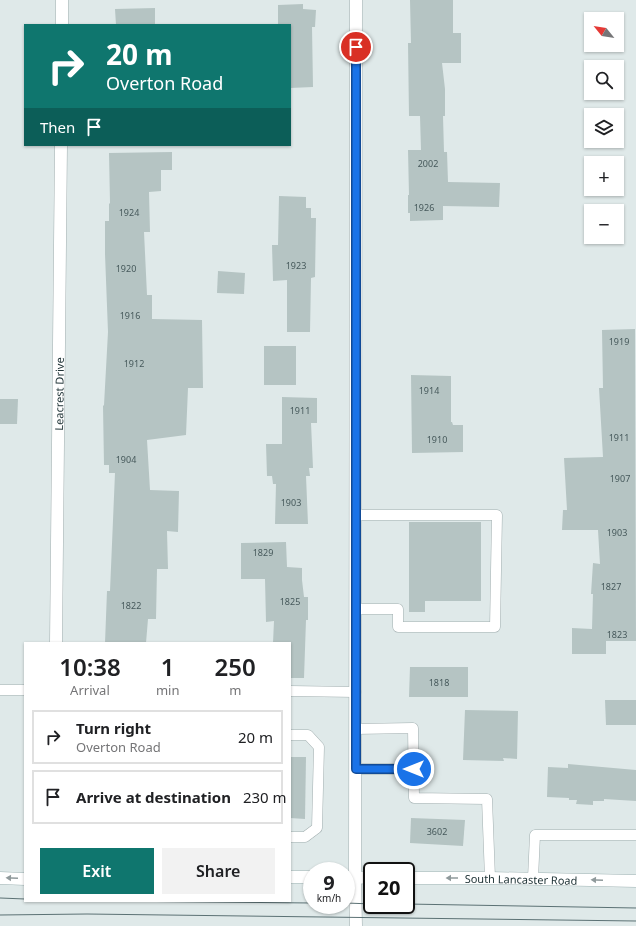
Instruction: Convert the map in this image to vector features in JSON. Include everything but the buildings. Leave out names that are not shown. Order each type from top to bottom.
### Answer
[{"type":"street","points":[[62,0],[62,24]]},
{"type":"street","points":[[351,862],[356,769],[356,0]]},
{"type":"street","name":"Leacrest Drive","points":[[56,642],[61,146]]},
{"type":"street","points":[[291,877],[303,877]]},
{"type":"street","points":[[0,878],[24,879]]},
{"type":"street","name":"South Lancaster Road","points":[[415,878],[533,878],[636,881]]},
{"type":"street","points":[[355,914],[356,926]]},
{"type":"lane","points":[[356,515],[497,515],[495,627],[398,627],[398,609],[356,609]]},
{"type":"lane","points":[[0,690],[24,690]]},
{"type":"lane","points":[[291,692],[356,692]]},
{"type":"lane","points":[[355,728],[413,728],[414,798],[487,799],[490,878]]},
{"type":"lane","points":[[291,734],[308,735],[318,747],[317,828],[305,837],[291,837]]},
{"type":"lane","points":[[356,769],[414,769]]},
{"type":"lane","points":[[533,878],[535,835],[636,835]]},
{"type":"tram line","points":[[0,898],[24,899]]},
{"type":"tram line","points":[[208,902],[303,903]]},
{"type":"tram line","points":[[355,903],[363,904]]},
{"type":"tram line","points":[[415,904],[636,908]]},
{"type":"tram line","points":[[0,915],[87,914],[636,921]]},
{"type":"route","points":[[356,47],[356,769],[414,769]]}]
